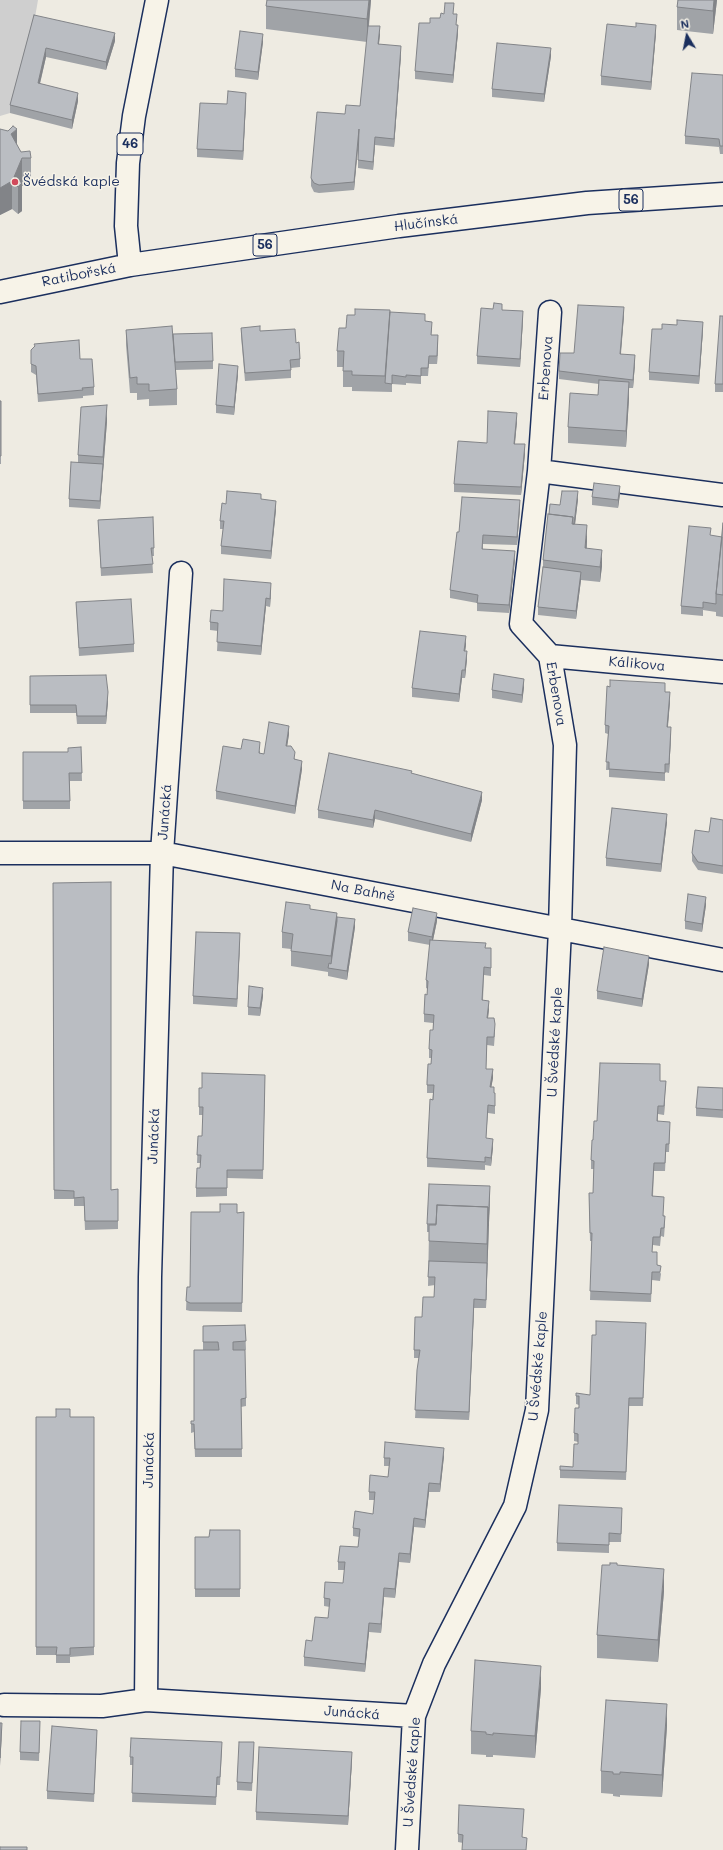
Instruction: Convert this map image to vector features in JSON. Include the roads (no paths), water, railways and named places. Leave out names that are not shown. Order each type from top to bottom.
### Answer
[{"type":"street","name":"Ratibořská","points":[[0,292],[130,265],[126,226],[128,163],[134,116],[157,0]]},
{"type":"street","name":"Hlučínská","points":[[130,265],[302,240],[587,203],[723,194]]},
{"type":"street","name":"Erbenova","points":[[550,312],[539,471],[521,624],[550,656],[566,745],[560,929]]},
{"type":"street","points":[[539,471],[723,495]]},
{"type":"street","name":"Junácká","points":[[146,1700],[150,1276],[162,853],[181,573]]},
{"type":"street","name":"Kálikova","points":[[550,656],[723,672]]},
{"type":"street","name":"Na Bahně","points":[[0,853],[162,853],[723,960]]},
{"type":"street","name":"U Švédské kaple","points":[[407,1850],[414,1716],[434,1664],[515,1506],[537,1410],[560,929]]},
{"type":"street","name":"Junácká","points":[[4,1705],[102,1706],[146,1700],[414,1716]]},
{"type":"place","name":"Švédská kaple","points":[[15,182]]}]
